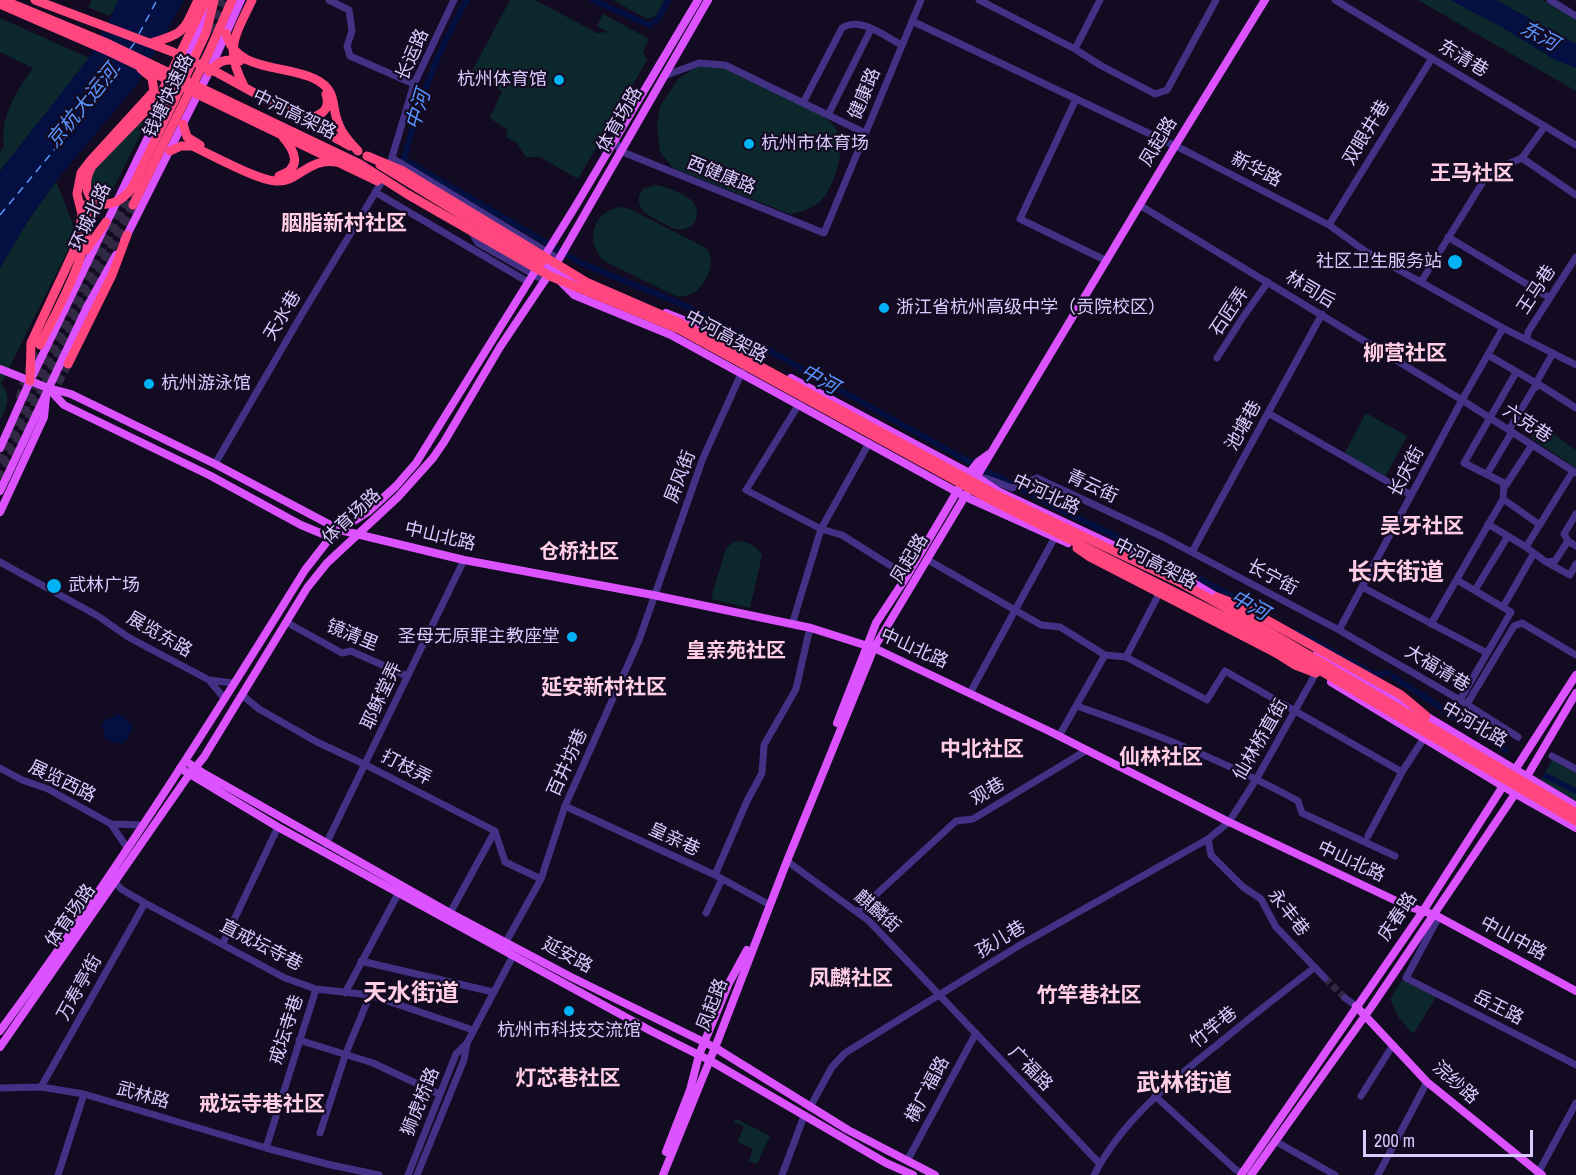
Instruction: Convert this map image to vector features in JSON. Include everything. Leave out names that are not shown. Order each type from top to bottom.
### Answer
[{"type":"highway","name":"中河高架路","points":[[3,0],[109,44],[360,164],[535,268],[586,293],[679,329],[993,501],[1260,635],[1576,821]]},
{"type":"highway","name":"中河高架路","points":[[35,0],[151,43],[244,86],[358,151],[403,171],[588,283],[680,323],[997,495],[1181,583],[1263,628],[1576,813]]},
{"type":"highway","points":[[151,43],[180,32],[198,0]]},
{"type":"highway","points":[[153,128],[157,102],[187,39],[211,0]]},
{"type":"highway","points":[[180,86],[169,89],[160,96],[92,166],[86,188],[90,196],[98,203],[107,206],[116,204],[132,188],[206,33],[211,0]]},
{"type":"highway","name":"钱塘快速路","points":[[133,205],[209,52],[232,0]]},
{"type":"highway","points":[[244,86],[234,67],[233,43],[252,0]]},
{"type":"highway","points":[[0,4],[132,62],[283,137],[341,163],[375,180],[469,235],[535,268]]},
{"type":"highway","points":[[226,33],[230,47],[248,61],[264,70],[306,80],[319,85],[324,90],[328,102],[325,110],[320,115],[302,119]]},
{"type":"highway","points":[[209,72],[218,61],[248,61],[314,78],[329,88],[338,124],[346,138],[358,151]]},
{"type":"highway","points":[[30,381],[31,344],[78,242],[82,214],[76,194],[81,173],[154,91],[152,78],[132,62]]},
{"type":"highway","points":[[183,124],[187,137],[193,142],[276,182],[315,163],[327,160],[341,163]]},
{"type":"highway","points":[[170,151],[181,146],[192,146],[263,176],[277,177],[292,169],[295,160],[293,150],[283,137]]},
{"type":"highway","points":[[368,156],[535,268]]},
{"type":"highway","points":[[360,164],[464,219]]},
{"type":"highway","points":[[81,173],[80,188],[88,215],[81,258]]},
{"type":"highway","points":[[40,345],[81,258],[106,222]]},
{"type":"highway","points":[[68,364],[112,275],[127,235]]},
{"type":"highway","points":[[1042,525],[1090,557],[1295,664],[1316,672]]},
{"type":"highway","points":[[1181,583],[1245,608],[1401,695],[1426,716]]},
{"type":"main road","name":"环城北路","points":[[0,448],[106,222],[153,128],[211,0]]},
{"type":"main road","points":[[0,491],[87,308],[127,235],[209,72],[241,0]]},
{"type":"main road","name":"体育场路","points":[[0,1031],[128,849],[305,570],[326,543],[340,530],[368,512],[396,486],[416,463],[535,268],[558,235],[698,0]]},
{"type":"main road","name":"体育场路","points":[[0,1047],[204,757],[307,588],[327,563],[398,497],[433,458],[459,420],[500,347],[560,259],[708,0]]},
{"type":"main road","name":"凤起路","points":[[663,1175],[871,647],[928,560],[966,497],[977,469],[991,452],[1265,0]]},
{"type":"main road","name":"中河北路","points":[[535,268],[552,270],[585,286],[620,295],[691,323],[977,469],[998,491],[1190,581],[1324,657],[1414,712],[1426,716],[1576,806]]},
{"type":"main road","name":"中河北路","points":[[552,270],[574,295],[671,335],[966,497],[1085,550],[1259,639],[1576,828]]},
{"type":"main road","name":"中山北路","points":[[0,369],[70,394],[215,464],[340,530],[464,560],[811,627],[871,647],[1059,736],[1229,822],[1382,894],[1435,915]]},
{"type":"main road","points":[[0,512],[44,417],[48,388]]},
{"type":"main road","name":"中山北路","points":[[48,388],[64,405],[209,475],[301,525],[325,535],[340,530]]},
{"type":"main road","points":[[657,1175],[690,1090],[699,1055],[729,983],[768,904],[871,647],[876,623],[957,492],[977,469]]},
{"type":"main road","name":"庆春路","points":[[1244,1174],[1356,1006],[1423,911],[1576,675]]},
{"type":"main road","name":"庆春路","points":[[1244,1174],[1275,1141],[1435,915],[1516,794],[1576,693]]},
{"type":"main road","name":"延安路","points":[[183,764],[278,827],[398,894],[709,1060],[886,1163],[913,1175]]},
{"type":"main road","points":[[193,771],[206,770],[279,812]]},
{"type":"main road","name":"延安路","points":[[193,771],[450,913],[571,977],[714,1047],[848,1130],[935,1175]]},
{"type":"main road","name":"中山中路","points":[[1435,915],[1576,991]]},
{"type":"main road","name":"浣纱路","points":[[1356,1006],[1427,1082],[1539,1174]]},
{"type":"street","points":[[329,0],[349,10],[352,31],[347,46],[350,56],[414,84]]},
{"type":"street","name":"长运路","points":[[377,189],[392,158],[414,84],[454,0]]},
{"type":"street","name":"健康路","points":[[824,233],[921,0]]},
{"type":"street","points":[[979,0],[1075,48],[1101,66],[1155,94],[1167,90],[1216,0]]},
{"type":"street","points":[[1075,48],[1101,0]]},
{"type":"street","name":"东清巷","points":[[1335,0],[1576,145]]},
{"type":"street","points":[[1550,0],[1576,16]]},
{"type":"street","name":"新华路","points":[[912,21],[1175,146],[1329,225],[1365,251],[1503,328],[1576,365]]},
{"type":"street","points":[[803,103],[842,27],[849,23],[860,23],[902,45]]},
{"type":"street","points":[[828,115],[871,29]]},
{"type":"street","name":"双眼井巷","points":[[1329,225],[1432,58]]},
{"type":"street","points":[[664,76],[699,63],[725,65],[865,133]]},
{"type":"street","points":[[1076,99],[1020,219],[1107,261]]},
{"type":"street","points":[[1421,282],[1489,172],[1522,158],[1545,126]]},
{"type":"street","points":[[615,139],[620,151]]},
{"type":"street","name":"西健康路","points":[[620,151],[824,233]]},
{"type":"street","points":[[392,158],[560,259]]},
{"type":"street","points":[[1522,158],[1576,195]]},
{"type":"street","points":[[377,189],[535,268]]},
{"type":"street","name":"天水巷","points":[[215,464],[377,189]]},
{"type":"street","name":"林司后","points":[[1141,206],[1462,400]]},
{"type":"street","points":[[1448,237],[1550,298]]},
{"type":"street","points":[[528,240],[535,268],[545,281]]},
{"type":"street","name":"王马巷","points":[[1527,339],[1528,332],[1576,257]]},
{"type":"street","name":"石匠弄","points":[[1217,358],[1268,282]]},
{"type":"street","name":"池塘巷","points":[[1192,552],[1322,315]]},
{"type":"street","name":"长庆街","points":[[1339,630],[1503,328]]},
{"type":"street","points":[[1488,355],[1536,383],[1553,353]]},
{"type":"street","name":"屏风街","points":[[654,595],[703,458],[742,372]]},
{"type":"street","points":[[1431,624],[1503,499],[1504,483],[1464,463],[1514,376]]},
{"type":"street","points":[[1487,474],[1534,388],[1540,385],[1576,408]]},
{"type":"street","name":"六克巷","points":[[1462,400],[1575,472]]},
{"type":"street","points":[[799,404],[746,490],[821,529],[842,535],[907,576]]},
{"type":"street","points":[[1268,413],[1412,495]]},
{"type":"street","points":[[794,624],[821,529],[869,442]]},
{"type":"street","points":[[1504,488],[1532,445]]},
{"type":"street","name":"青云街","points":[[977,469],[988,479],[1012,488],[1037,478],[1192,552]]},
{"type":"street","points":[[1526,547],[1575,472]]},
{"type":"street","points":[[1503,499],[1540,525]]},
{"type":"street","points":[[1576,514],[1564,534],[1568,541],[1576,546]]},
{"type":"street","points":[[1488,524],[1570,575],[1576,564]]},
{"type":"street","points":[[1475,590],[1508,536]]},
{"type":"street","points":[[970,693],[1055,537]]},
{"type":"street","points":[[1546,562],[1555,561],[1568,541]]},
{"type":"street","name":"长宁街","points":[[1192,552],[1339,630]]},
{"type":"street","points":[[1503,606],[1534,553]]},
{"type":"street","name":"耶稣堂弄","points":[[326,844],[464,560]]},
{"type":"street","points":[[928,560],[1041,625],[1060,627],[1105,655],[1126,657],[1207,700],[1225,671],[1402,772]]},
{"type":"street","name":"展览东路","points":[[0,562],[209,680],[233,684]]},
{"type":"street","points":[[1457,580],[1511,612],[1460,700]]},
{"type":"street","points":[[1362,587],[1486,654]]},
{"type":"street","points":[[1126,657],[1161,590]]},
{"type":"street","name":"百井坊巷","points":[[506,942],[541,879],[565,806],[636,648],[654,595]]},
{"type":"street","name":"镜清里","points":[[286,622],[342,652],[351,651],[407,676]]},
{"type":"street","points":[[1467,704],[1514,626],[1522,623],[1576,655]]},
{"type":"street","points":[[706,913],[747,801],[762,773],[764,745],[796,689],[811,627]]},
{"type":"street","name":"大福清巷","points":[[1339,630],[1467,704],[1518,737]]},
{"type":"street","points":[[1059,736],[1105,655]]},
{"type":"street","name":"仙林桥直街","points":[[1229,822],[1296,712],[1316,672]]},
{"type":"street","name":"展览东路","points":[[209,680],[224,698]]},
{"type":"street","name":"打枝弄","points":[[242,695],[259,709],[307,737],[495,831]]},
{"type":"street","points":[[1077,706],[1140,728],[1257,778],[1298,801],[1302,813],[1395,856]]},
{"type":"street","points":[[1368,836],[1402,772],[1424,738]]},
{"type":"street","name":"观巷","points":[[857,912],[956,821],[973,819],[1087,750]]},
{"type":"street","points":[[1552,756],[1576,769]]},
{"type":"street","name":"展览西路","points":[[0,768],[22,780],[48,789],[111,824],[128,849]]},
{"type":"street","name":"皇亲巷","points":[[565,806],[718,877],[768,904]]},
{"type":"street","name":"孩儿巷","points":[[810,1107],[832,1067],[845,1053],[1020,945],[1208,839],[1229,822]]},
{"type":"street","name":"展览西路","points":[[111,824],[143,825]]},
{"type":"street","points":[[223,943],[278,827]]},
{"type":"street","points":[[495,831],[505,862],[541,879]]},
{"type":"street","points":[[450,913],[495,831]]},
{"type":"street","name":"永丰巷","points":[[1208,839],[1211,855],[1243,887],[1261,899],[1276,927],[1324,978]]},
{"type":"street","name":"麒麟街","points":[[787,861],[869,921],[939,995]]},
{"type":"street","name":"直戒坛寺巷","points":[[115,882],[121,889],[145,903],[285,978],[316,989],[370,995],[473,1030]]},
{"type":"street","points":[[345,993],[398,894]]},
{"type":"street","name":"万寿亭街","points":[[42,1087],[145,903]]},
{"type":"street","name":"岳王路","points":[[1435,915],[1437,920],[1406,978],[1576,1065]]},
{"type":"street","name":"狮虎桥路","points":[[408,1175],[456,1054],[466,1043],[513,956]]},
{"type":"street","points":[[361,962],[493,992]]},
{"type":"street","name":"竹竿巷","points":[[1094,1175],[1138,1113],[1155,1096],[1315,967]]},
{"type":"street","name":"戒坛寺巷","points":[[266,1148],[316,989]]},
{"type":"street","points":[[320,1133],[346,1053],[370,995]]},
{"type":"street","name":"广福路","points":[[939,995],[1100,1164]]},
{"type":"street","points":[[1345,998],[1356,1006]]},
{"type":"street","name":"横广福路","points":[[906,1161],[976,1033]]},
{"type":"street","points":[[299,1040],[373,1063],[439,1094]]},
{"type":"street","name":"狮虎桥路","points":[[417,1175],[464,1060],[466,1043]]},
{"type":"street","points":[[1361,1096],[1394,1045]]},
{"type":"street","points":[[1378,1175],[1427,1082]]},
{"type":"street","name":"武林路","points":[[0,1088],[42,1087],[84,1094],[266,1148],[379,1175]]},
{"type":"street","points":[[58,1175],[84,1094]]},
{"type":"street","points":[[1155,1096],[1235,1169],[1244,1174]]},
{"type":"street","points":[[1539,1174],[1576,1103]]},
{"type":"street","points":[[782,1175],[804,1116]]},
{"type":"street","points":[[1275,1141],[1335,1175]]},
{"type":"green space","points":[[92,0],[119,0],[110,16],[88,7]]},
{"type":"green space","points":[[510,0],[535,0],[597,33],[608,32],[597,26],[603,14],[649,39],[643,51],[647,60],[578,179],[540,157],[526,157],[517,143],[506,137],[508,130],[490,118],[502,91],[470,75]]},
{"type":"green space","points":[[613,0],[664,0],[656,16],[647,19]]},
{"type":"green space","points":[[1418,0],[1543,0],[1576,20],[1576,91]]},
{"type":"green space","points":[[0,18],[89,58],[0,171],[0,152],[4,146],[3,135],[7,114],[15,95],[33,68],[0,52]]},
{"type":"green space","name":"杭州市体育场","points":[[697,67],[722,67],[784,95],[818,113],[836,129],[840,148],[838,166],[830,187],[818,204],[790,214],[673,168],[660,152],[657,125],[660,106],[679,78]]},
{"type":"green space","points":[[142,119],[144,127],[108,199],[102,202],[94,201],[87,186],[98,162]]},
{"type":"green space","points":[[56,181],[74,227],[75,236],[1,384],[6,393],[7,402],[0,420],[0,268],[26,224]]},
{"type":"green space","points":[[655,185],[676,191],[693,202],[697,213],[695,222],[687,228],[674,229],[643,210],[639,201],[640,195],[643,189]]},
{"type":"green space","points":[[622,207],[706,248],[711,265],[704,282],[696,291],[678,297],[604,261],[594,244],[595,227],[604,214]]},
{"type":"green space","points":[[1366,413],[1407,436],[1384,479],[1343,456]]},
{"type":"green space","points":[[1539,424],[1576,450],[1576,468],[1531,438]]},
{"type":"green space","points":[[735,541],[750,544],[762,555],[750,608],[711,599],[726,548]]},
{"type":"green space","points":[[1553,759],[1576,773],[1576,801],[1541,780]]},
{"type":"green space","points":[[1402,980],[1436,997],[1413,1034],[1399,1018],[1390,999]]},
{"type":"green space","points":[[735,1118],[770,1136],[757,1164],[749,1161],[753,1149],[737,1142],[744,1127],[734,1122]]},
{"type":"water","name":"京杭大运河","points":[[119,0],[184,0],[137,84],[56,181],[26,224],[0,268],[0,171],[89,58]]},
{"type":"water","name":"东河","points":[[1450,0],[1496,0],[1576,44],[1576,68],[1555,60],[1500,26]]},
{"type":"water","points":[[116,714],[123,716],[133,727],[126,741],[121,744],[106,740],[102,726],[105,720]]},
{"type":"waterway","name":"中河","points":[[467,0],[446,39],[430,77],[404,159],[581,263],[681,304],[734,331],[964,459],[1057,508],[1163,559],[1252,607]]},
{"type":"waterway","points":[[593,0],[649,25],[658,19],[668,0]]},
{"type":"waterway","name":"中河","points":[[1297,632],[1375,675],[1388,673]]},
{"type":"waterway","name":"中河","points":[[1394,677],[1506,750]]},
{"type":"waterway","name":"中河","points":[[1546,776],[1576,791]]},
{"type":"ferry route","points":[[139,34],[157,0]]},
{"type":"ferry route","points":[[130,49],[136,41]]},
{"type":"ferry route","points":[[0,215],[114,78],[124,61]]},
{"type":"tunnel","points":[[209,31],[223,0]]},
{"type":"tunnel","points":[[0,463],[45,365],[131,191]]},
{"type":"tunnel","points":[[0,480],[53,366],[133,205]]},
{"type":"tunnel","points":[[20,399],[40,345]]},
{"type":"tunnel","points":[[51,395],[68,364]]},
{"type":"tunnel","points":[[1325,978],[1345,998]]},
{"type":"place","name":"杭州体育馆","points":[[559,80]]},
{"type":"place","name":"杭州市体育场","points":[[749,144]]},
{"type":"place","name":"社区卫生服务站","points":[[1455,262]]},
{"type":"place","name":"浙江省杭州高级中学（贡院校区）","points":[[884,308]]},
{"type":"place","name":"杭州游泳馆","points":[[149,384]]},
{"type":"place","name":"武林广场","points":[[54,586]]},
{"type":"place","name":"圣母无原罪主教座堂","points":[[572,637]]},
{"type":"place","name":"杭州市科技交流馆","points":[[569,1011]]},
{"type":"district","name":"王马社区","points":[[1472,174]]},
{"type":"district","name":"胭脂新村社区","points":[[344,224]]},
{"type":"district","name":"柳营社区","points":[[1405,354]]},
{"type":"district","name":"吴牙社区","points":[[1422,527]]},
{"type":"district","name":"仓桥社区","points":[[579,553]]},
{"type":"district","name":"长庆街道","points":[[1396,574]]},
{"type":"district","name":"皇亲苑社区","points":[[736,652]]},
{"type":"district","name":"延安新村社区","points":[[604,688]]},
{"type":"district","name":"中北社区","points":[[982,750]]},
{"type":"district","name":"仙林社区","points":[[1161,758]]},
{"type":"district","name":"凤麟社区","points":[[851,979]]},
{"type":"district","name":"天水街道","points":[[411,995]]},
{"type":"district","name":"竹竿巷社区","points":[[1089,996]]},
{"type":"district","name":"灯芯巷社区","points":[[568,1079]]},
{"type":"district","name":"武林街道","points":[[1184,1085]]},
{"type":"district","name":"戒坛寺巷社区","points":[[262,1105]]}]
